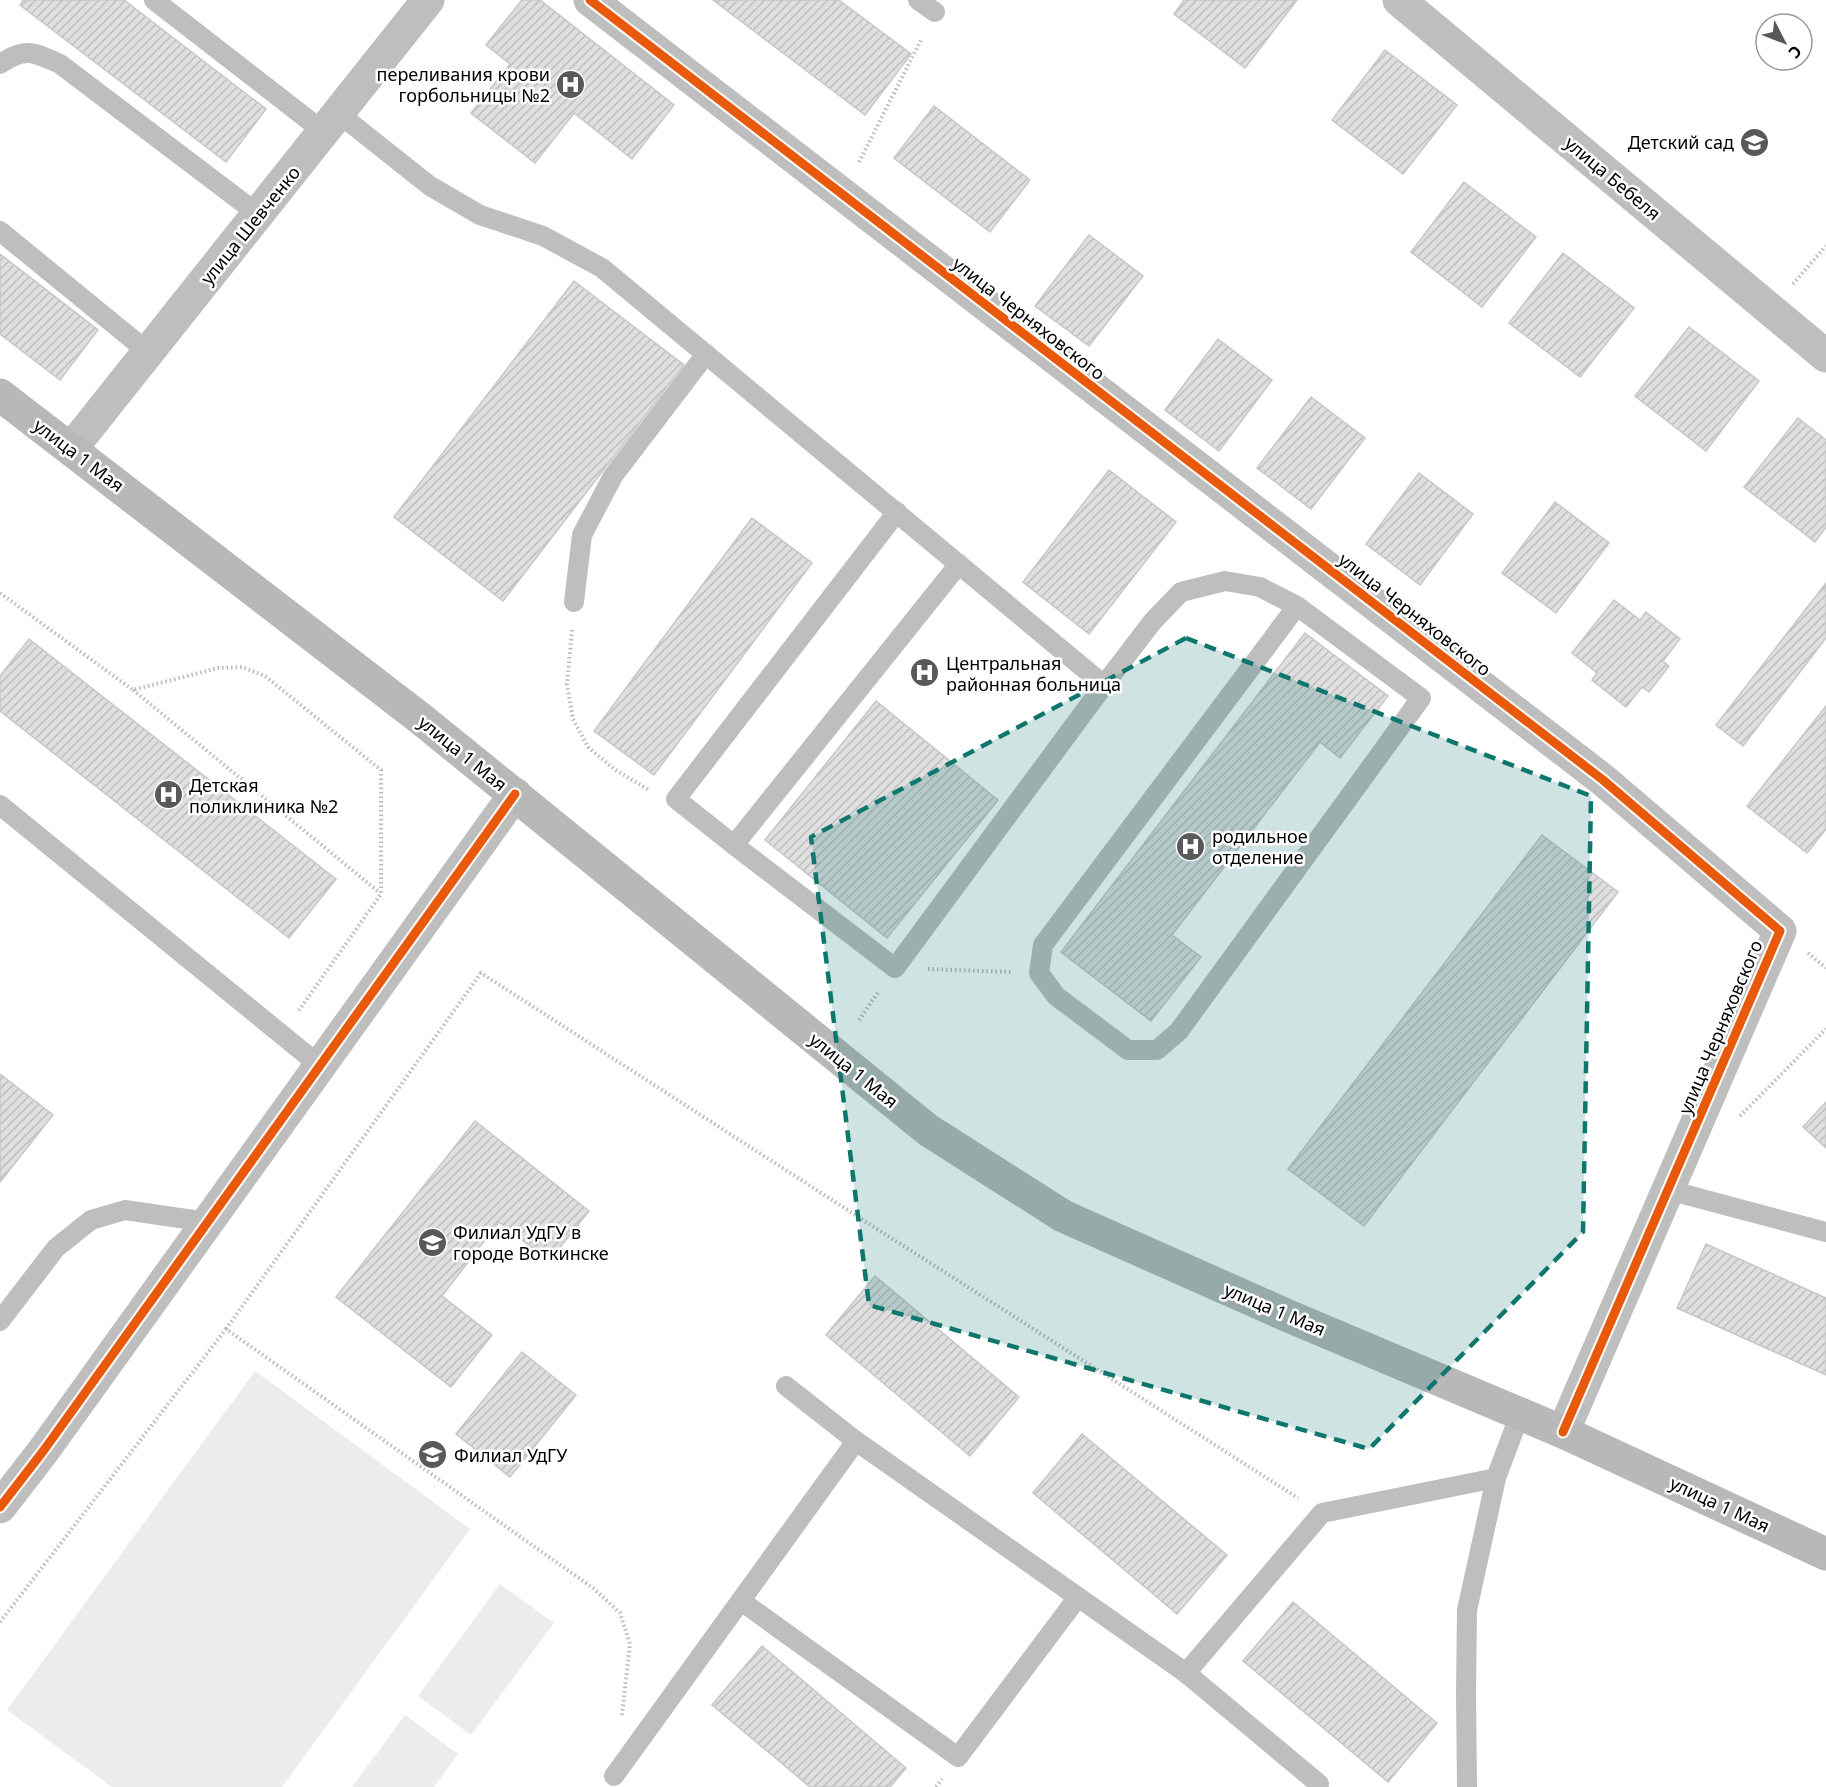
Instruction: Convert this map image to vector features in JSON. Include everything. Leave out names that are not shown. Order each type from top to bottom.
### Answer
[{"type":"main road","name":"улица 1 Мая","points":[[3,401],[71,449],[326,644],[928,1130],[1063,1216],[1286,1315],[1563,1432],[1826,1554]]},
{"type":"street","name":"улица Шевченко","points":[[71,449],[429,0]]},
{"type":"street","name":"улица Черняховского","points":[[590,0],[1603,780],[1779,931],[1563,1432]]},
{"type":"street","name":"улица Бебеля","points":[[1400,0],[1826,356]]},
{"type":"street","points":[[0,1507],[44,1450],[514,794]]},
{"type":"lane","points":[[154,0],[331,123],[430,186],[480,215],[543,236],[602,268],[1104,684]]},
{"type":"lane","points":[[918,0],[935,12]]},
{"type":"lane","points":[[0,64],[12,56],[34,52],[60,64],[258,214]]},
{"type":"lane","points":[[0,231],[148,352]]},
{"type":"lane","points":[[574,602],[582,535],[613,476],[706,354]]},
{"type":"lane","points":[[897,512],[676,799],[895,968],[1104,684],[1153,621],[1181,592],[1225,580],[1260,587],[1297,606],[1421,698],[1179,1031],[1157,1050],[1128,1050],[1056,996],[1039,973],[1043,945],[1297,606]]},
{"type":"lane","points":[[734,845],[959,564]]},
{"type":"lane","points":[[0,805],[319,1065]]},
{"type":"lane","points":[[1668,1190],[1826,1232]]},
{"type":"lane","points":[[0,1321],[56,1248],[91,1220],[125,1210],[207,1222]]},
{"type":"lane","points":[[786,1386],[856,1441],[1186,1673],[1319,1784]]},
{"type":"lane","points":[[1467,1787],[1467,1610],[1496,1478],[1520,1414]]},
{"type":"lane","points":[[614,1776],[856,1441]]},
{"type":"lane","points":[[1186,1673],[1322,1513],[1496,1478]]},
{"type":"lane","points":[[741,1600],[958,1757],[1078,1597]]},
{"type":"path","points":[[843,195],[935,12]]},
{"type":"path","points":[[1771,310],[1826,246]]},
{"type":"path","points":[[0,593],[133,690],[381,894]]},
{"type":"path","points":[[574,602],[567,685],[573,719],[588,747],[614,769],[644,788],[676,799]]},
{"type":"path","points":[[133,690],[218,668],[242,667],[265,676],[381,770],[381,894],[282,1035]]},
{"type":"path","points":[[859,1020],[895,968],[1039,973]]},
{"type":"path","points":[[0,1622],[226,1329],[481,973],[1322,1513]]},
{"type":"path","points":[[1734,1122],[1826,1029]]},
{"type":"path","points":[[226,1329],[593,1588],[620,1612],[630,1644],[621,1721]]},
{"type":"highlighted area","points":[[1186,638],[1591,796],[1583,1232],[1369,1449],[869,1305],[811,837]]},
{"type":"shaded area","points":[[255,1371],[470,1529],[282,1787],[112,1787],[7,1710]]},
{"type":"shaded area","points":[[500,1584],[554,1623],[471,1735],[418,1696]]},
{"type":"shaded area","points":[[405,1715],[458,1754],[434,1787],[352,1787]]},
{"type":"building","points":[[23,0],[124,0],[266,109],[226,162],[20,5]]},
{"type":"building","name":"переливания крови горбольницы №2","points":[[522,0],[540,0],[674,105],[632,159],[574,113],[535,163],[471,113],[510,64],[486,45]]},
{"type":"building","points":[[713,0],[839,0],[911,54],[865,115]]},
{"type":"building","points":[[1184,0],[1297,0],[1245,68],[1174,14]]},
{"type":"building","points":[[1385,50],[1457,105],[1403,174],[1332,120]]},
{"type":"building","points":[[934,106],[1030,180],[990,232],[894,158]]},
{"type":"building","points":[[1464,182],[1536,237],[1482,307],[1411,252]]},
{"type":"building","points":[[1089,235],[1143,276],[1089,346],[1035,306]]},
{"type":"building","points":[[1563,253],[1634,308],[1580,377],[1509,323]]},
{"type":"building","points":[[0,254],[98,330],[60,380],[0,334]]},
{"type":"building","points":[[574,281],[684,365],[503,601],[394,517]]},
{"type":"building","points":[[1689,327],[1759,381],[1706,451],[1635,396]]},
{"type":"building","points":[[1218,339],[1272,380],[1219,451],[1165,410]]},
{"type":"building","points":[[1311,397],[1365,438],[1311,509],[1257,468]]},
{"type":"building","points":[[1798,418],[1826,440],[1826,527],[1815,542],[1744,487]]},
{"type":"building","points":[[1109,470],[1176,522],[1089,634],[1023,582]]},
{"type":"building","points":[[1419,473],[1473,514],[1420,585],[1366,544]]},
{"type":"building","points":[[1555,502],[1609,543],[1556,613],[1502,573]]},
{"type":"building","points":[[752,518],[812,563],[654,775],[594,731]]},
{"type":"building","points":[[1826,583],[1826,638],[1743,746],[1716,725]]},
{"type":"building","points":[[1614,600],[1640,620],[1646,612],[1680,639],[1663,661],[1669,666],[1649,692],[1642,687],[1626,707],[1592,680],[1597,673],[1572,653]]},
{"type":"building","name":"родильное отделение","points":[[1305,633],[1388,696],[1340,758],[1320,742],[1172,935],[1201,957],[1151,1021],[1061,952]]},
{"type":"building","name":"Детская поликлиника №2","points":[[29,639],[336,879],[289,938],[0,711],[0,676]]},
{"type":"building","points":[[876,701],[998,800],[887,938],[765,840]]},
{"type":"building","points":[[1826,706],[1826,829],[1807,853],[1747,806]]},
{"type":"building","points":[[1542,835],[1618,892],[1364,1226],[1288,1169]]},
{"type":"building","points":[[0,1074],[53,1115],[0,1182]]},
{"type":"building","points":[[1826,1102],[1826,1148],[1803,1127]]},
{"type":"building","name":"Филиал УдГУ в городе Воткинске","points":[[475,1121],[589,1211],[549,1261],[499,1222],[442,1296],[492,1335],[451,1387],[336,1297]]},
{"type":"building","points":[[1706,1244],[1826,1298],[1826,1375],[1677,1308]]},
{"type":"building","points":[[875,1276],[1019,1397],[970,1456],[826,1335]]},
{"type":"building","points":[[522,1352],[576,1395],[510,1477],[456,1434]]},
{"type":"building","points":[[1082,1434],[1227,1555],[1177,1614],[1033,1493]]},
{"type":"building","points":[[1293,1602],[1437,1723],[1388,1782],[1243,1661]]},
{"type":"building","points":[[762,1646],[906,1768],[890,1787],[810,1787],[712,1705]]},
{"type":"cycle path","points":[[590,0],[1603,780],[1780,931],[1563,1432]]},
{"type":"cycle path","points":[[0,1507],[44,1450],[515,794]]},
{"type":"place","name":"переливания крови горбольницы №2","points":[[571,84]]},
{"type":"place","name":"Детский сад","points":[[1755,142]]},
{"type":"place","name":"Центральная районная больница","points":[[925,673]]},
{"type":"place","name":"Детская поликлиника №2","points":[[168,795]]},
{"type":"place","name":"родильное отделение","points":[[1191,846]]},
{"type":"place","name":"Филиал УдГУ в городе Воткинске","points":[[432,1242]]},
{"type":"place","name":"Филиал УдГУ","points":[[433,1455]]}]
